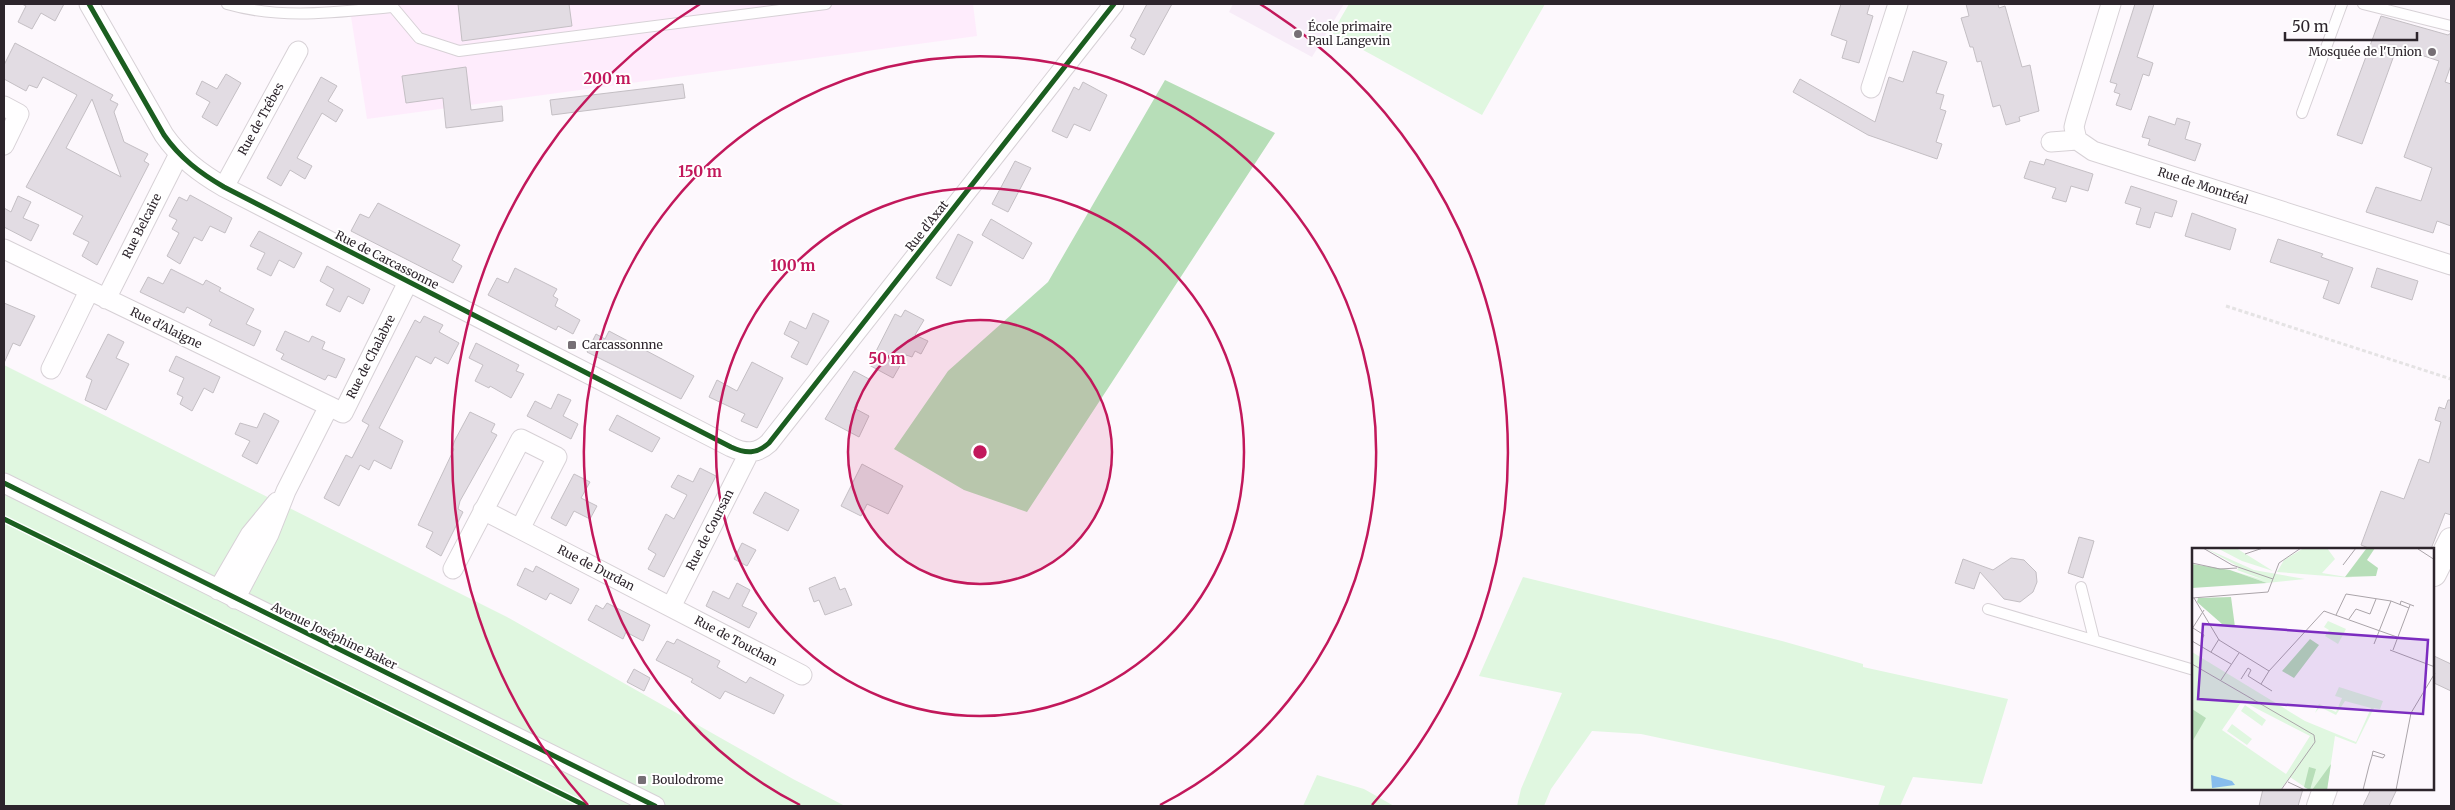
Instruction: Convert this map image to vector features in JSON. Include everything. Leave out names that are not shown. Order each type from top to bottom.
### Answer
[{"type":"street","name":"Rue de Carcassonne","points":[[89,4],[155,122],[179,154],[198,171],[224,187],[408,282],[722,442],[749,453]]},
{"type":"street","name":"Rue d'Axat","points":[[749,453],[764,448],[769,443],[1114,4]]},
{"type":"street","points":[[1870,88],[1898,4]]},
{"type":"street","points":[[2051,142],[2077,140],[2074,128],[2076,119],[2111,4]]},
{"type":"street","name":"Rue de Trébes","points":[[224,187],[298,51]]},
{"type":"street","points":[[4,106],[19,114],[4,145]]},
{"type":"street","name":"Rue de Montréal","points":[[2077,140],[2093,151],[2451,264]]},
{"type":"street","name":"Rue Belcaire","points":[[51,369],[97,295],[179,154]]},
{"type":"street","name":"Rue d'Alaigne","points":[[4,249],[329,406]]},
{"type":"street","name":"Rue de Chalabre","points":[[235,598],[269,534],[286,491],[329,406],[343,413],[408,282]]},
{"type":"street","points":[[452,570],[520,438],[557,457],[520,529]]},
{"type":"street","name":"Rue de Coursan","points":[[671,606],[749,453]]},
{"type":"street","name":"Avenue Joséphine Baker","points":[[4,483],[655,806]]},
{"type":"street","name":"Rue de Chalabre","points":[[218,590],[250,535],[286,491]]},
{"type":"street","name":"Rue de Durdan","points":[[483,510],[671,606]]},
{"type":"street","points":[[2435,572],[2451,540]]},
{"type":"street","name":"Rue de Touchan","points":[[671,606],[802,675]]},
{"type":"street","points":[[2319,806],[2325,790]]},
{"type":"lane","points":[[227,4],[259,11],[296,14],[393,5],[419,38],[459,51],[826,4]]},
{"type":"lane","points":[[2302,113],[2342,4]]},
{"type":"lane","points":[[2363,4],[2451,26]]},
{"type":"lane","points":[[2081,586],[2094,639]]},
{"type":"lane","points":[[1988,609],[2192,669]]},
{"type":"path","points":[[2226,306],[2451,379]]},
{"type":"shaded area","points":[[349,4],[973,4],[977,36],[367,119]]},
{"type":"shaded area","name":"École primaire Paul Langevin","points":[[1233,4],[1344,4],[1312,57],[1229,12]]},
{"type":"green space","points":[[1349,4],[1545,4],[1482,115],[1332,33]]},
{"type":"green space","points":[[1165,80],[1275,133],[1027,512],[964,490],[894,449],[948,371],[1048,282]]},
{"type":"green space","points":[[4,365],[507,617],[793,779],[845,806],[4,806]]},
{"type":"green space","points":[[1523,577],[1782,641],[1863,664],[1863,667],[2008,699],[1982,784],[1913,777],[1900,806],[1878,806],[1885,786],[1641,734],[1592,731],[1551,789],[1544,806],[1517,806],[1521,789],[1562,693],[1479,676]]},
{"type":"green space","points":[[1317,775],[1364,789],[1394,806],[1303,806]]},
{"type":"building","points":[[22,4],[64,4],[55,21],[41,13],[32,29],[18,22],[26,6]]},
{"type":"building","points":[[458,4],[569,4],[572,26],[462,41]]},
{"type":"building","points":[[1147,4],[1172,4],[1144,55],[1131,48],[1136,39],[1130,36]]},
{"type":"building","points":[[1841,4],[1870,4],[1867,14],[1873,16],[1859,63],[1842,58],[1847,41],[1831,35]]},
{"type":"building","points":[[1966,4],[1998,4],[1999,8],[2005,6],[2022,67],[2030,65],[2039,111],[2019,117],[2020,121],[2006,125],[2000,105],[1993,107],[1981,61],[1977,62],[1973,47],[1970,47],[1961,18],[1969,16]]},
{"type":"building","points":[[2135,4],[2154,4],[2137,57],[2153,63],[2149,76],[2143,74],[2131,110],[2116,105],[2120,94],[2114,92],[2117,84],[2110,82]]},
{"type":"building","points":[[2381,16],[2448,35],[2451,33],[2451,65],[2445,82],[2451,84],[2451,226],[2437,221],[2433,233],[2366,212],[2376,187],[2421,201],[2432,168],[2404,157],[2439,61],[2397,47],[2362,144],[2337,135]]},
{"type":"building","points":[[15,43],[113,95],[110,100],[118,104],[114,112],[124,142],[148,154],[144,161],[149,164],[97,265],[82,256],[89,242],[73,234],[83,216],[26,187],[77,95],[43,77],[37,88],[29,85],[26,91],[4,79],[4,65]],"holes":[[[92,99],[121,177],[66,148]]]},
{"type":"building","points":[[1913,51],[1947,62],[1936,93],[1944,95],[1940,109],[1946,111],[1936,142],[1942,144],[1937,159],[1868,135],[1793,92],[1800,79],[1875,122],[1889,77],[1903,82]]},
{"type":"building","points":[[466,67],[471,110],[502,106],[503,121],[446,128],[443,98],[406,103],[402,76]]},
{"type":"building","points":[[226,74],[241,83],[217,126],[202,117],[210,102],[196,94],[202,81],[217,89]]},
{"type":"building","points":[[321,77],[337,86],[328,101],[343,110],[336,122],[322,113],[297,158],[312,166],[305,179],[290,170],[281,186],[267,178]]},
{"type":"building","points":[[1083,82],[1107,95],[1090,131],[1074,124],[1067,138],[1052,131],[1074,87],[1079,90]]},
{"type":"building","points":[[683,84],[685,98],[552,115],[550,100]]},
{"type":"building","points":[[2149,116],[2175,125],[2177,118],[2190,122],[2185,139],[2201,144],[2195,161],[2148,145],[2150,139],[2142,137]]},
{"type":"building","points":[[2046,159],[2093,174],[2088,191],[2071,186],[2066,202],[2052,198],[2056,188],[2024,178],[2030,161],[2044,165]]},
{"type":"building","points":[[1015,161],[1031,168],[1008,212],[992,204]]},
{"type":"building","points":[[2131,186],[2177,201],[2172,217],[2155,212],[2150,228],[2136,224],[2141,208],[2125,203]]},
{"type":"building","points":[[190,195],[232,218],[225,233],[210,226],[202,241],[194,237],[180,264],[167,256],[179,233],[172,229],[177,220],[169,216],[179,197],[187,201]]},
{"type":"building","points":[[18,196],[31,202],[23,218],[39,225],[31,241],[4,227],[4,208],[11,212]]},
{"type":"building","points":[[378,203],[460,245],[452,260],[462,266],[453,283],[351,231],[360,214],[369,218]]},
{"type":"building","points":[[2192,213],[2236,229],[2230,250],[2185,236]]},
{"type":"building","points":[[991,219],[1032,243],[1023,259],[982,235]]},
{"type":"building","points":[[259,231],[302,253],[294,268],[279,260],[271,276],[257,269],[265,253],[250,246]]},
{"type":"building","points":[[958,234],[973,242],[951,286],[936,278]]},
{"type":"building","points":[[2278,239],[2323,254],[2321,257],[2353,268],[2339,304],[2323,298],[2329,281],[2270,262]]},
{"type":"building","points":[[327,266],[370,289],[363,304],[348,296],[340,312],[326,305],[334,289],[320,281]]},
{"type":"building","points":[[515,268],[557,289],[553,296],[558,299],[555,306],[580,320],[573,334],[558,326],[556,330],[488,295],[497,278],[508,283]]},
{"type":"building","points":[[2377,268],[2418,281],[2412,300],[2371,287]]},
{"type":"building","points":[[171,269],[203,285],[206,280],[221,288],[219,291],[254,309],[246,324],[261,331],[254,346],[209,325],[212,320],[187,307],[184,313],[140,292],[148,277],[163,284]]},
{"type":"building","points":[[4,303],[35,316],[20,346],[13,343],[4,363]]},
{"type":"building","points":[[905,310],[924,320],[915,335],[928,341],[921,354],[915,351],[912,357],[906,355],[893,378],[869,365],[895,314],[901,317]]},
{"type":"building","points":[[813,313],[829,321],[807,365],[791,357],[799,342],[784,334],[790,321],[806,329]]},
{"type":"building","points":[[424,316],[443,325],[439,332],[459,343],[448,364],[435,357],[431,364],[416,356],[379,428],[403,441],[391,469],[374,460],[369,470],[360,465],[339,506],[324,498],[346,455],[352,458],[369,425],[362,421],[415,320],[420,323]]},
{"type":"building","points":[[285,331],[309,342],[312,336],[325,342],[322,349],[345,359],[336,378],[328,375],[325,380],[281,359],[284,354],[276,350]]},
{"type":"building","points":[[609,331],[694,376],[681,399],[587,352],[596,334],[605,339]]},
{"type":"building","points":[[108,334],[124,342],[116,358],[129,364],[106,410],[85,400],[92,380],[86,377]]},
{"type":"building","points":[[476,343],[519,365],[516,371],[524,374],[511,398],[490,386],[489,388],[475,381],[483,365],[469,358]]},
{"type":"building","points":[[176,356],[220,377],[213,393],[204,388],[192,411],[180,404],[183,397],[177,394],[184,378],[169,371]]},
{"type":"building","points":[[752,362],[783,378],[757,428],[741,421],[745,414],[709,397],[717,380],[737,391]]},
{"type":"building","points":[[854,371],[869,379],[854,408],[869,416],[859,437],[825,419]]},
{"type":"building","points":[[558,394],[571,400],[563,416],[578,424],[571,439],[527,416],[535,401],[551,409]]},
{"type":"building","points":[[2448,400],[2451,400],[2451,515],[2445,513],[2431,548],[2368,548],[2361,545],[2381,491],[2404,499],[2419,459],[2429,463],[2441,422],[2435,420],[2439,407],[2445,409]]},
{"type":"building","points":[[470,412],[495,424],[491,432],[497,435],[460,501],[458,509],[463,512],[441,556],[426,547],[433,532],[418,525],[454,449],[452,448],[455,440]]},
{"type":"building","points":[[264,413],[279,421],[257,464],[242,456],[250,441],[235,434],[240,423],[257,428]]},
{"type":"building","points":[[617,415],[660,438],[652,452],[609,430]]},
{"type":"building","points":[[862,464],[903,486],[888,514],[867,504],[861,516],[841,506]]},
{"type":"building","points":[[700,468],[716,476],[664,577],[648,569],[656,554],[648,549],[666,514],[674,519],[687,495],[671,487],[678,475],[693,482]]},
{"type":"building","points":[[574,474],[590,482],[581,498],[597,506],[590,519],[574,511],[566,526],[551,518]]},
{"type":"building","points":[[765,492],[799,510],[788,531],[753,513]]},
{"type":"building","points":[[2079,537],[2094,541],[2083,578],[2068,573]]},
{"type":"building","points":[[742,543],[756,550],[747,566],[734,559]]},
{"type":"building","points":[[2011,558],[2024,560],[2036,572],[2037,582],[2033,592],[2020,602],[2004,599],[1980,572],[1974,589],[1955,583],[1963,559],[1993,570]]},
{"type":"building","points":[[536,566],[579,589],[571,604],[550,593],[546,600],[517,585],[525,568],[533,572]]},
{"type":"building","points":[[835,577],[840,590],[845,588],[852,605],[825,615],[819,600],[814,602],[809,588]]},
{"type":"building","points":[[737,583],[750,590],[742,606],[757,613],[749,628],[706,606],[713,591],[729,599]]},
{"type":"building","points":[[607,603],[650,625],[643,641],[626,632],[623,639],[588,620],[596,605],[603,609]]},
{"type":"building","points":[[677,639],[720,661],[717,667],[746,683],[750,677],[784,695],[774,714],[725,691],[720,699],[691,682],[693,679],[656,660],[667,641],[674,644]]},
{"type":"building","points":[[2435,656],[2451,664],[2451,691],[2435,683]]},
{"type":"building","points":[[634,669],[650,678],[644,691],[627,682]]},
{"type":"building","points":[[2263,790],[2303,790],[2298,806],[2259,806]]},
{"type":"building","points":[[2371,790],[2397,790],[2389,806],[2363,806]]},
{"type":"cycle path","points":[[89,4],[164,135],[184,158],[207,176],[224,187],[731,447],[746,452],[756,451],[769,443],[1114,4]]},
{"type":"cycle path","points":[[4,483],[655,806]]},
{"type":"cycle path","points":[[4,519],[586,806]]},
{"type":"place","name":"École primaire Paul Langevin","points":[[1298,34]]},
{"type":"place","name":"Mosquée de l'Union","points":[[2432,52]]},
{"type":"place","name":"Carcassonnne","points":[[572,345]]},
{"type":"place","name":"Boulodrome","points":[[642,780]]}]
